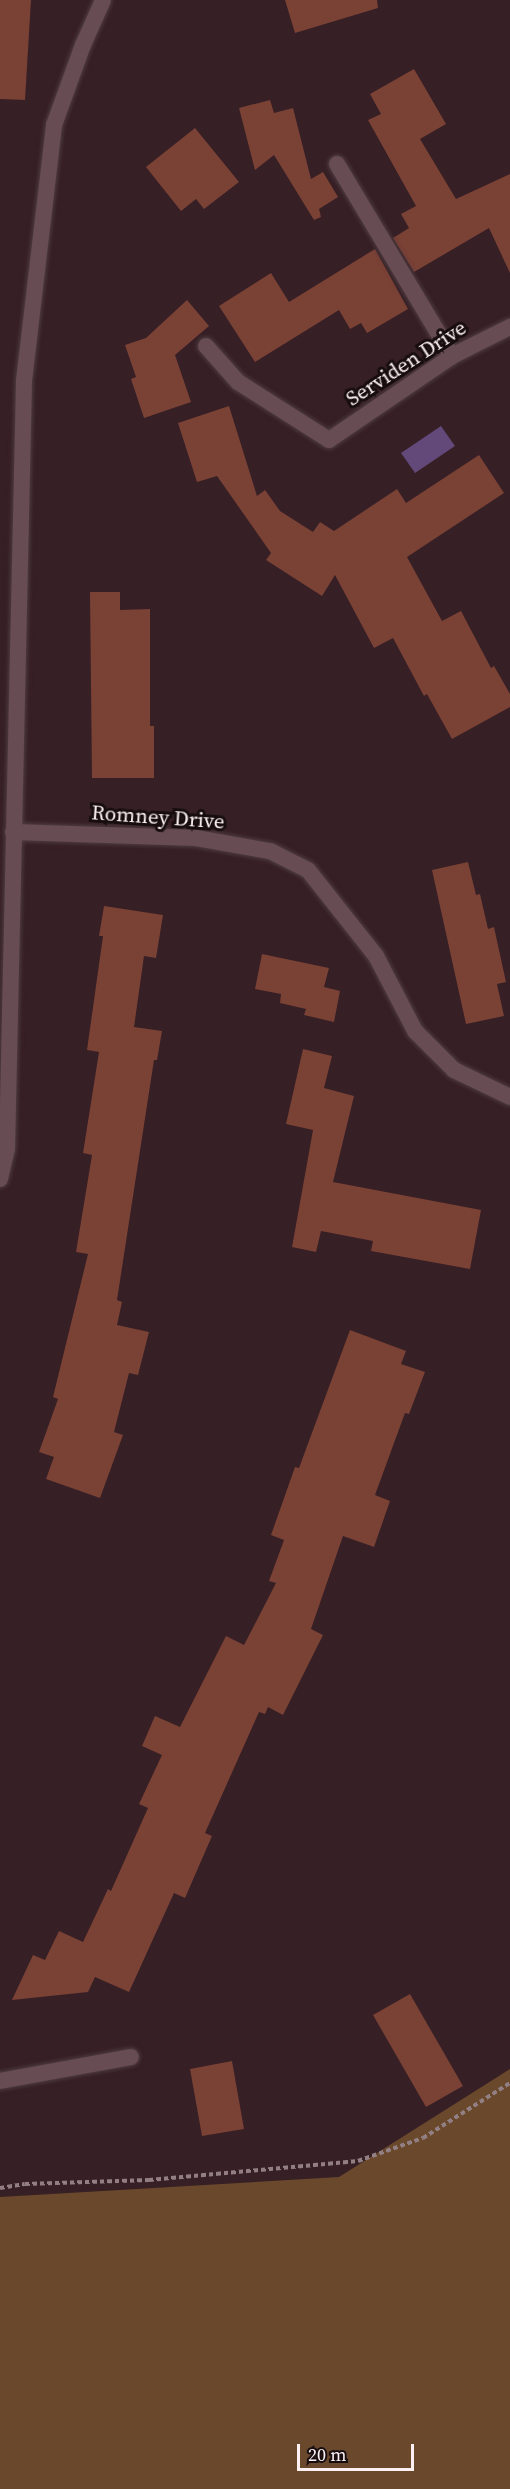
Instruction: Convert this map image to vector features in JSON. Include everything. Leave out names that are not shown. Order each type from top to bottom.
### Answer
[{"type":"street","points":[[0,1179],[7,1149],[24,381],[54,125],[83,45],[103,0]]},
{"type":"street","points":[[337,164],[452,356]]},
{"type":"street","name":"Serviden Drive","points":[[206,346],[238,382],[329,440],[452,356],[510,327]]},
{"type":"street","name":"Romney Drive","points":[[13,832],[196,837],[270,851],[308,870],[376,956],[415,1031],[454,1070],[510,1097]]},
{"type":"street","points":[[0,2081],[131,2057]]},
{"type":"path","points":[[0,2188],[25,2184],[149,2180],[358,2161],[423,2138],[510,2083]]},
{"type":"shaded area","points":[[441,426],[455,446],[415,473],[401,453]]},
{"type":"shaded area","points":[[510,2069],[510,2489],[0,2489],[0,2197],[339,2177]]},
{"type":"building","points":[[0,0],[31,0],[25,100],[0,99]]},
{"type":"building","points":[[285,0],[377,0],[378,8],[295,33]]},
{"type":"building","points":[[414,69],[446,124],[420,139],[456,199],[510,174],[510,273],[489,228],[414,272],[393,238],[409,228],[401,214],[416,206],[368,120],[381,114],[370,94]]},
{"type":"building","points":[[270,100],[274,113],[293,108],[311,179],[323,172],[338,197],[319,209],[321,217],[314,220],[274,155],[255,170],[239,108]]},
{"type":"building","points":[[195,128],[239,182],[204,209],[196,199],[181,211],[146,167]]},
{"type":"building","points":[[375,249],[408,309],[367,333],[361,323],[350,329],[339,310],[255,362],[219,306],[271,273],[289,302]]},
{"type":"building","points":[[187,300],[209,326],[175,355],[191,402],[144,418],[131,379],[136,377],[125,345],[146,338]]},
{"type":"building","points":[[229,406],[257,496],[265,490],[280,511],[313,532],[320,522],[334,531],[397,489],[406,503],[479,455],[504,493],[407,557],[442,621],[461,611],[491,668],[494,666],[510,694],[510,707],[452,739],[427,694],[424,696],[393,638],[374,648],[335,575],[322,596],[266,560],[271,553],[217,476],[197,482],[178,423]]},
{"type":"building","points":[[90,592],[120,592],[120,610],[150,609],[150,726],[154,726],[154,778],[92,778]]},
{"type":"building","points":[[468,862],[476,895],[480,894],[488,929],[494,927],[506,982],[497,984],[504,1016],[466,1024],[432,870]]},
{"type":"building","points":[[104,906],[163,915],[156,958],[144,956],[134,1027],[162,1031],[157,1060],[154,1060],[117,1300],[122,1302],[117,1325],[149,1332],[138,1375],[129,1373],[114,1432],[123,1435],[100,1498],[46,1479],[54,1457],[39,1452],[58,1399],[53,1397],[88,1254],[76,1252],[92,1155],[83,1153],[99,1052],[87,1050],[103,936],[99,936]]},
{"type":"building","points":[[262,954],[329,968],[324,987],[340,991],[334,1022],[304,1015],[306,1009],[280,1003],[281,994],[255,989]]},
{"type":"building","points":[[303,1049],[332,1056],[324,1088],[354,1096],[333,1182],[481,1210],[470,1269],[371,1251],[373,1241],[321,1231],[316,1252],[292,1247],[313,1130],[286,1124]]},
{"type":"building","points":[[350,1330],[406,1351],[401,1364],[425,1372],[409,1414],[405,1413],[375,1495],[390,1501],[374,1547],[343,1536],[311,1629],[323,1635],[283,1715],[268,1707],[265,1714],[259,1712],[205,1833],[212,1836],[185,1898],[174,1893],[129,1992],[95,1977],[88,1992],[12,2000],[33,1955],[45,1960],[59,1931],[83,1942],[108,1889],[111,1891],[148,1808],[139,1804],[162,1755],[142,1746],[155,1716],[180,1727],[226,1636],[244,1645],[276,1583],[269,1581],[284,1540],[271,1535],[295,1467],[299,1468]]},
{"type":"building","points":[[410,1994],[463,2086],[426,2107],[373,2015]]},
{"type":"building","points":[[232,2061],[244,2129],[202,2136],[190,2069]]}]
